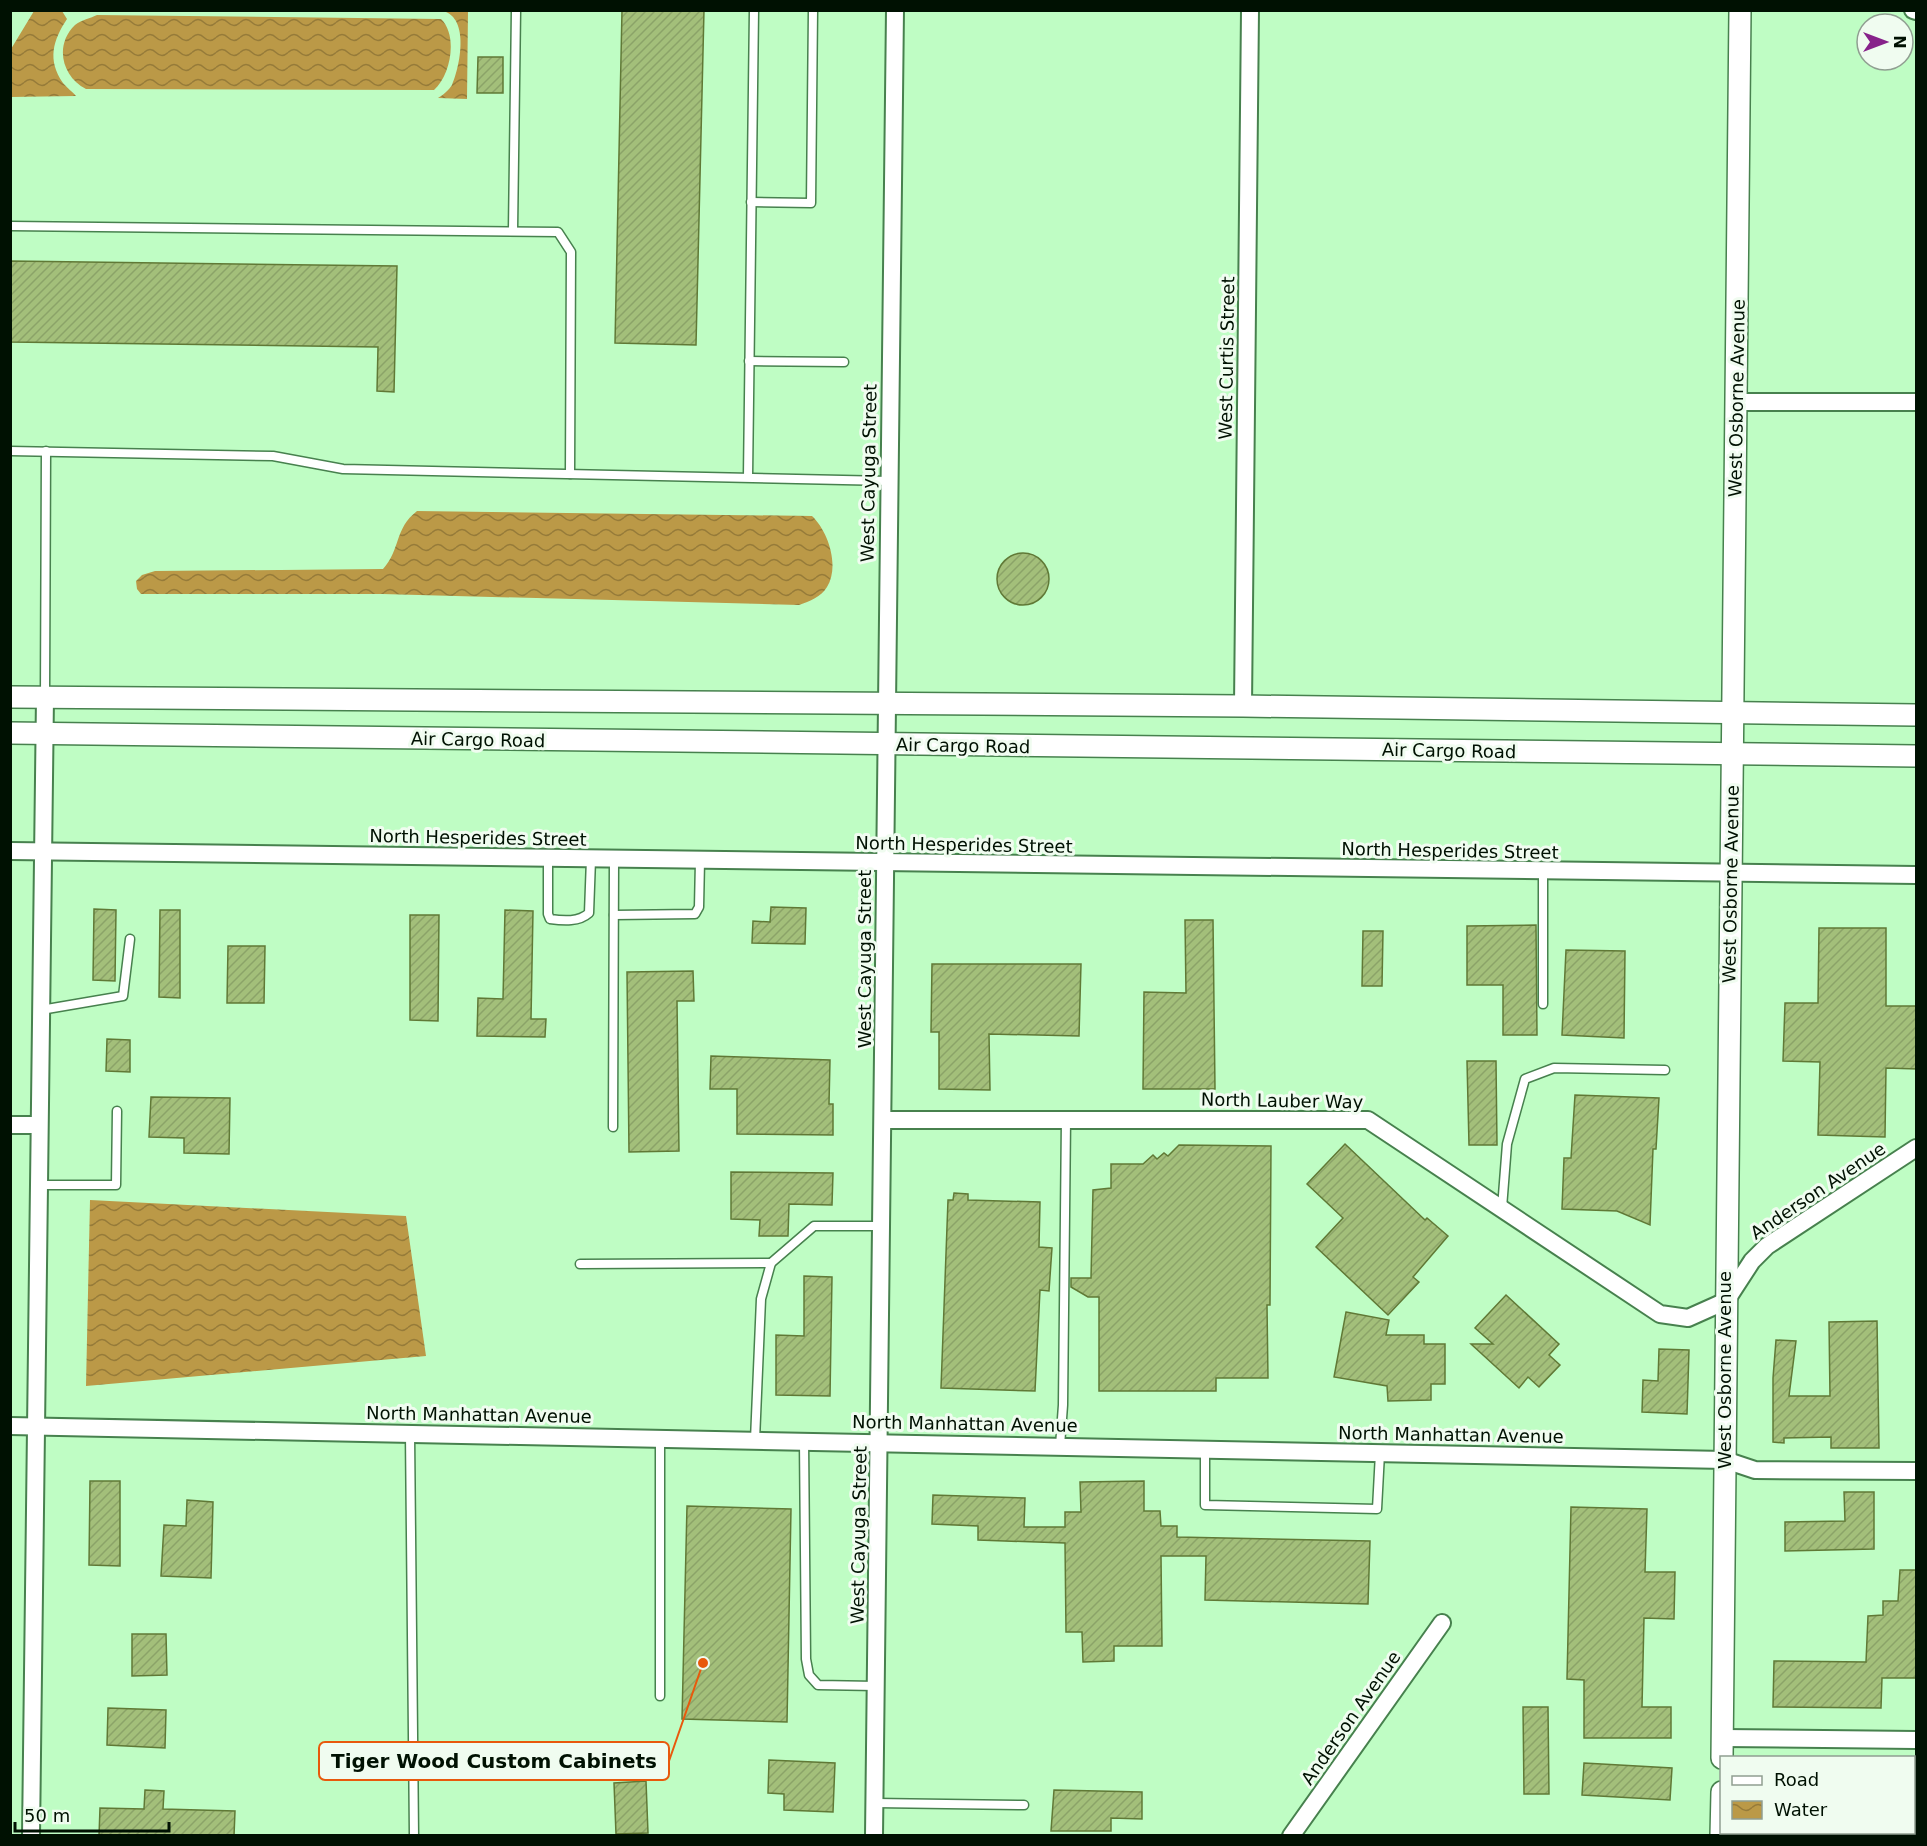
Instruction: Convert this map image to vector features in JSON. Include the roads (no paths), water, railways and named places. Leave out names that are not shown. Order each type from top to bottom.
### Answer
[{"type":"street","name":"West Cayuga Street","points":[[874,1836],[895,10]]},
{"type":"street","name":"West Curtis Street","points":[[1243,706],[1250,10]]},
{"type":"street","name":"West Osborne Avenue","points":[[1722,1748],[1740,10]]},
{"type":"street","points":[[1737,402],[1917,402]]},
{"type":"street","points":[[10,697],[1243,706],[1917,715]]},
{"type":"street","points":[[31,1836],[45,697]]},
{"type":"street","name":"Air Cargo Road","points":[[10,733],[1917,756]]},
{"type":"street","name":"North Hesperides Street","points":[[10,851],[885,864],[1917,875]]},
{"type":"street","name":"North Lauber Way","points":[[883,1120],[1368,1120],[1660,1314],[1688,1318],[1726,1300]]},
{"type":"street","points":[[10,1125],[39,1125]]},
{"type":"street","name":"Anderson Avenue","points":[[1726,1300],[1752,1261],[1767,1246],[1917,1148]]},
{"type":"street","name":"North Manhattan Avenue","points":[[10,1426],[1725,1460],[1755,1470],[1917,1471]]},
{"type":"street","name":"Anderson Avenue","points":[[1291,1836],[1442,1623]]},
{"type":"street","points":[[1722,1748],[1917,1740]]},
{"type":"lane","points":[[513,230],[516,10]]},
{"type":"lane","points":[[748,477],[754,10]]},
{"type":"lane","points":[[751,202],[812,203],[813,10]]},
{"type":"lane","points":[[10,226],[558,232],[571,252],[570,474]]},
{"type":"lane","points":[[749,361],[844,362]]},
{"type":"lane","points":[[10,451],[273,456],[343,469],[889,480]]},
{"type":"lane","points":[[45,697],[46,452]]},
{"type":"lane","points":[[548,859],[548,914],[550,919],[578,920],[589,913],[591,859]]},
{"type":"lane","points":[[613,1127],[614,860]]},
{"type":"lane","points":[[614,915],[695,914],[699,908],[700,861]]},
{"type":"lane","points":[[1543,872],[1543,1004]]},
{"type":"lane","points":[[41,1010],[123,996],[130,939]]},
{"type":"lane","points":[[1502,1209],[1507,1144],[1525,1079],[1554,1068],[1665,1070]]},
{"type":"lane","points":[[39,1185],[116,1185],[117,1111]]},
{"type":"lane","points":[[1060,1446],[1063,1405],[1066,1119]]},
{"type":"lane","points":[[756,1440],[761,1299],[771,1263],[814,1226],[882,1226]]},
{"type":"lane","points":[[580,1264],[771,1263]]},
{"type":"lane","points":[[410,1433],[414,1836]]},
{"type":"lane","points":[[660,1438],[660,1696]]},
{"type":"lane","points":[[804,1441],[806,1659],[809,1676],[818,1685],[877,1686]]},
{"type":"lane","points":[[1205,1449],[1205,1505],[1377,1509],[1380,1453]]},
{"type":"lane","points":[[875,1803],[1024,1805]]},
{"type":"water","points":[[34,11],[62,11],[67,19],[55,42],[54,58],[58,75],[76,96],[11,97],[11,49]]},
{"type":"water","points":[[443,11],[468,11],[467,99],[438,98],[452,85],[458,67],[461,44],[457,23],[451,15]]},
{"type":"water","points":[[97,15],[441,19],[446,26],[451,45],[445,75],[434,90],[86,89],[71,77],[66,69],[64,42],[75,25]]},
{"type":"water","points":[[417,511],[812,516],[823,530],[830,549],[831,579],[822,593],[799,605],[382,594],[141,594],[137,589],[136,581],[142,575],[155,571],[383,569],[393,554],[405,525]]},
{"type":"water","points":[[90,1200],[406,1216],[426,1356],[86,1386]]},
{"type":"place","name":"Tiger Wood Custom Cabinets","points":[[703,1663]]}]
